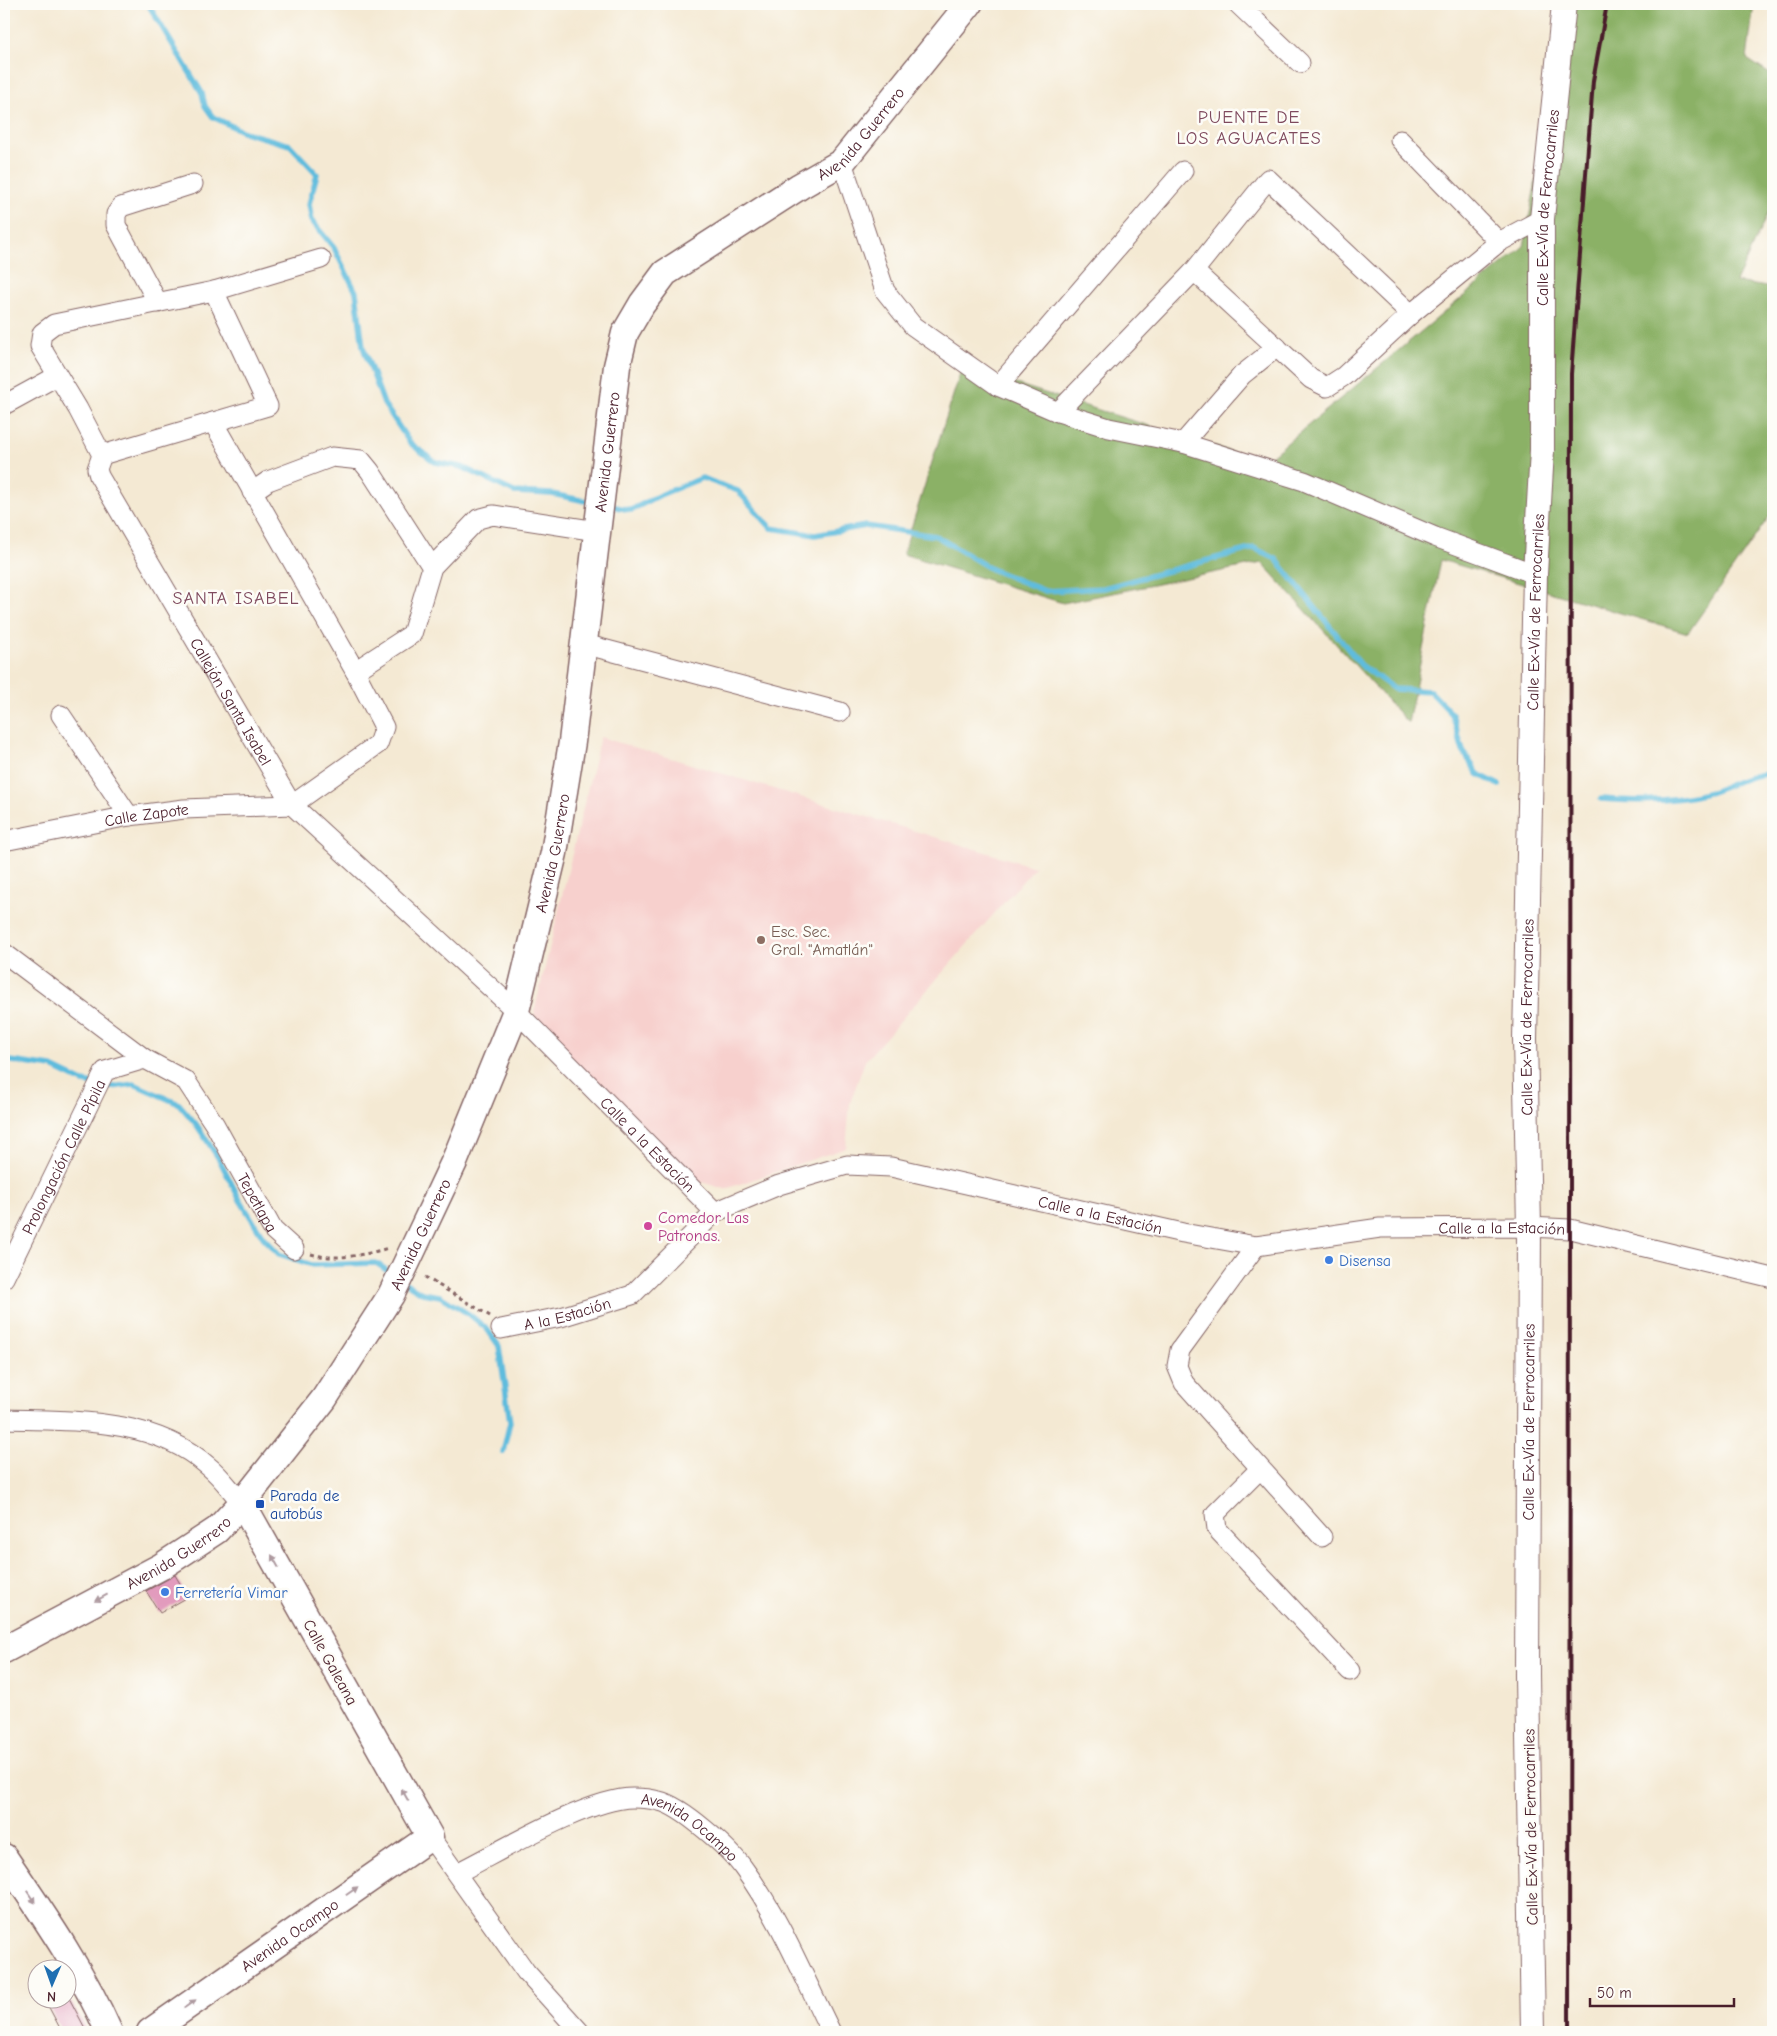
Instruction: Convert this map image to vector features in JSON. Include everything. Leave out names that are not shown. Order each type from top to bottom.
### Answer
[{"type":"main road","name":"Avenida Guerrero","points":[[4,1650],[162,1566],[217,1530],[242,1503],[324,1398],[391,1295],[455,1160],[516,1011],[554,853],[584,644],[617,366],[625,333],[642,304],[665,273],[800,186],[842,162],[969,4]]},
{"type":"main road","name":"Calle Galeana","points":[[242,1503],[430,1837]]},
{"type":"main road","name":"Avenida Ocampo","points":[[150,2032],[430,1837]]},
{"type":"main road","points":[[4,1857],[40,1910],[98,2007],[109,2032]]},
{"type":"street","points":[[1238,4],[1300,63]]},
{"type":"street","name":"Calle Ex-Vía de Ferrocarriles","points":[[1532,2032],[1527,1675],[1529,1227],[1525,1039],[1535,574],[1542,450],[1542,219],[1564,4]]},
{"type":"street","points":[[1400,140],[1499,242]]},
{"type":"street","points":[[842,162],[885,291],[913,326],[998,386],[1058,412],[1109,428],[1183,443],[1304,481],[1436,538],[1535,574]]},
{"type":"street","points":[[998,386],[1183,171]]},
{"type":"street","points":[[1058,412],[1194,271],[1268,179],[1411,314]]},
{"type":"street","points":[[158,303],[116,225],[116,214],[121,207],[193,184]]},
{"type":"street","points":[[1194,271],[1311,379],[1327,387],[1344,376],[1411,314],[1499,242],[1542,219]]},
{"type":"street","points":[[214,291],[268,406],[102,455],[40,346],[42,333],[54,324],[214,291],[321,259]]},
{"type":"street","points":[[1183,443],[1242,375],[1277,347]]},
{"type":"street","points":[[4,405],[57,376]]},
{"type":"street","points":[[213,422],[355,671],[384,727],[378,744],[292,805]]},
{"type":"street","name":"Callejón Santa Isabel","points":[[102,455],[97,470],[98,476],[292,805],[516,1011]]},
{"type":"street","points":[[252,492],[268,482],[332,457],[361,460],[432,567]]},
{"type":"street","points":[[355,671],[412,634],[432,567],[478,519],[493,515],[598,524]]},
{"type":"street","points":[[584,644],[840,712]]},
{"type":"street","points":[[61,715],[129,816]]},
{"type":"street","name":"Calle Zapote","points":[[4,841],[129,816],[184,809],[292,805]]},
{"type":"street","points":[[4,953],[145,1059]]},
{"type":"street","name":"Calle a la Estación","points":[[516,1011],[714,1212],[779,1185],[847,1164],[891,1167],[1183,1232],[1256,1246],[1380,1228],[1529,1227],[1570,1229],[1773,1278]]},
{"type":"street","name":"Prolongación Calle Pípila","points":[[4,1278],[105,1071],[145,1059]]},
{"type":"street","name":"Tepetlapa","points":[[145,1059],[186,1081],[215,1125],[273,1230],[294,1249]]},
{"type":"street","name":"A la Estación","points":[[500,1329],[561,1317],[632,1295],[714,1212]]},
{"type":"street","points":[[1256,1246],[1180,1350],[1178,1366],[1184,1383],[1322,1537]]},
{"type":"street","name":"Calle Galeana","points":[[4,1419],[82,1421],[127,1428],[164,1438],[208,1465],[242,1503]]},
{"type":"street","points":[[1260,1469],[1215,1514],[1217,1529],[1350,1671]]},
{"type":"street","name":"Avenida Ocampo","points":[[457,1874],[542,1829],[598,1805],[632,1798],[661,1801],[718,1840],[744,1868],[774,1919],[831,2032]]},
{"type":"street","name":"Calle Galeana","points":[[430,1837],[526,1972],[580,2032]]},
{"type":"path","points":[[294,1249],[324,1258],[364,1254],[417,1238]]},
{"type":"path","name":"A la Estación","points":[[405,1266],[492,1318],[500,1329]]},
{"type":"shaded area","name":"Esc. Sec. Gral. \"Amatlán\"","points":[[600,737],[1035,867],[865,1061],[850,1103],[846,1148],[725,1189],[694,1180],[539,1027],[534,1013]]},
{"type":"green space","points":[[1568,4],[1754,4],[1747,59],[1773,76],[1773,202],[1736,282],[1773,288],[1773,511],[1688,633],[1441,560],[1408,723],[1262,563],[1063,603],[903,554],[962,367],[1264,462],[1524,246]]},
{"type":"building","name":"Ferretería Vimar","points":[[175,1575],[188,1597],[160,1613],[146,1591]]},
{"type":"building","points":[[49,2008],[74,2008],[87,2032],[62,2032]]},
{"type":"waterway","points":[[148,4],[202,93],[205,106],[213,117],[244,132],[290,145],[317,174],[309,204],[312,221],[334,248],[356,292],[363,347],[384,404],[410,443],[435,462],[462,467],[514,492],[552,494],[595,503]]},
{"type":"waterway","points":[[606,505],[631,510],[660,495],[702,478],[738,491],[771,528],[815,535],[866,526],[936,536],[991,569],[1045,591],[1104,588],[1254,548],[1276,559],[1361,665],[1394,689],[1430,691],[1452,714],[1463,751],[1478,774],[1499,785]]},
{"type":"waterway","points":[[1601,799],[1643,801],[1684,798],[1711,792],[1749,777],[1773,774]]},
{"type":"waterway","points":[[4,1060],[52,1067],[83,1082],[112,1087],[134,1084],[179,1104],[196,1124],[219,1159],[240,1200],[263,1237],[279,1254],[312,1265],[376,1263],[394,1275]]},
{"type":"waterway","points":[[404,1282],[422,1293],[440,1296],[470,1315],[487,1329],[499,1346],[510,1422],[503,1452]]},
{"type":"railway","points":[[1569,2032],[1571,374],[1593,81],[1607,4]]},
{"type":"place","name":"Esc. Sec. Gral. \"Amatlán\"","points":[[761,940]]},
{"type":"place","name":"Comedor Las Patronas.","points":[[648,1226]]},
{"type":"place","name":"Disensa","points":[[1329,1260]]},
{"type":"place","name":"Parada de autobús","points":[[260,1504]]},
{"type":"place","name":"Ferretería Vimar","points":[[165,1592]]},
{"type":"district","name":"PUENTE DE LOS AGUACATES","points":[[1249,127]]},
{"type":"district","name":"SANTA ISABEL","points":[[236,598]]}]
